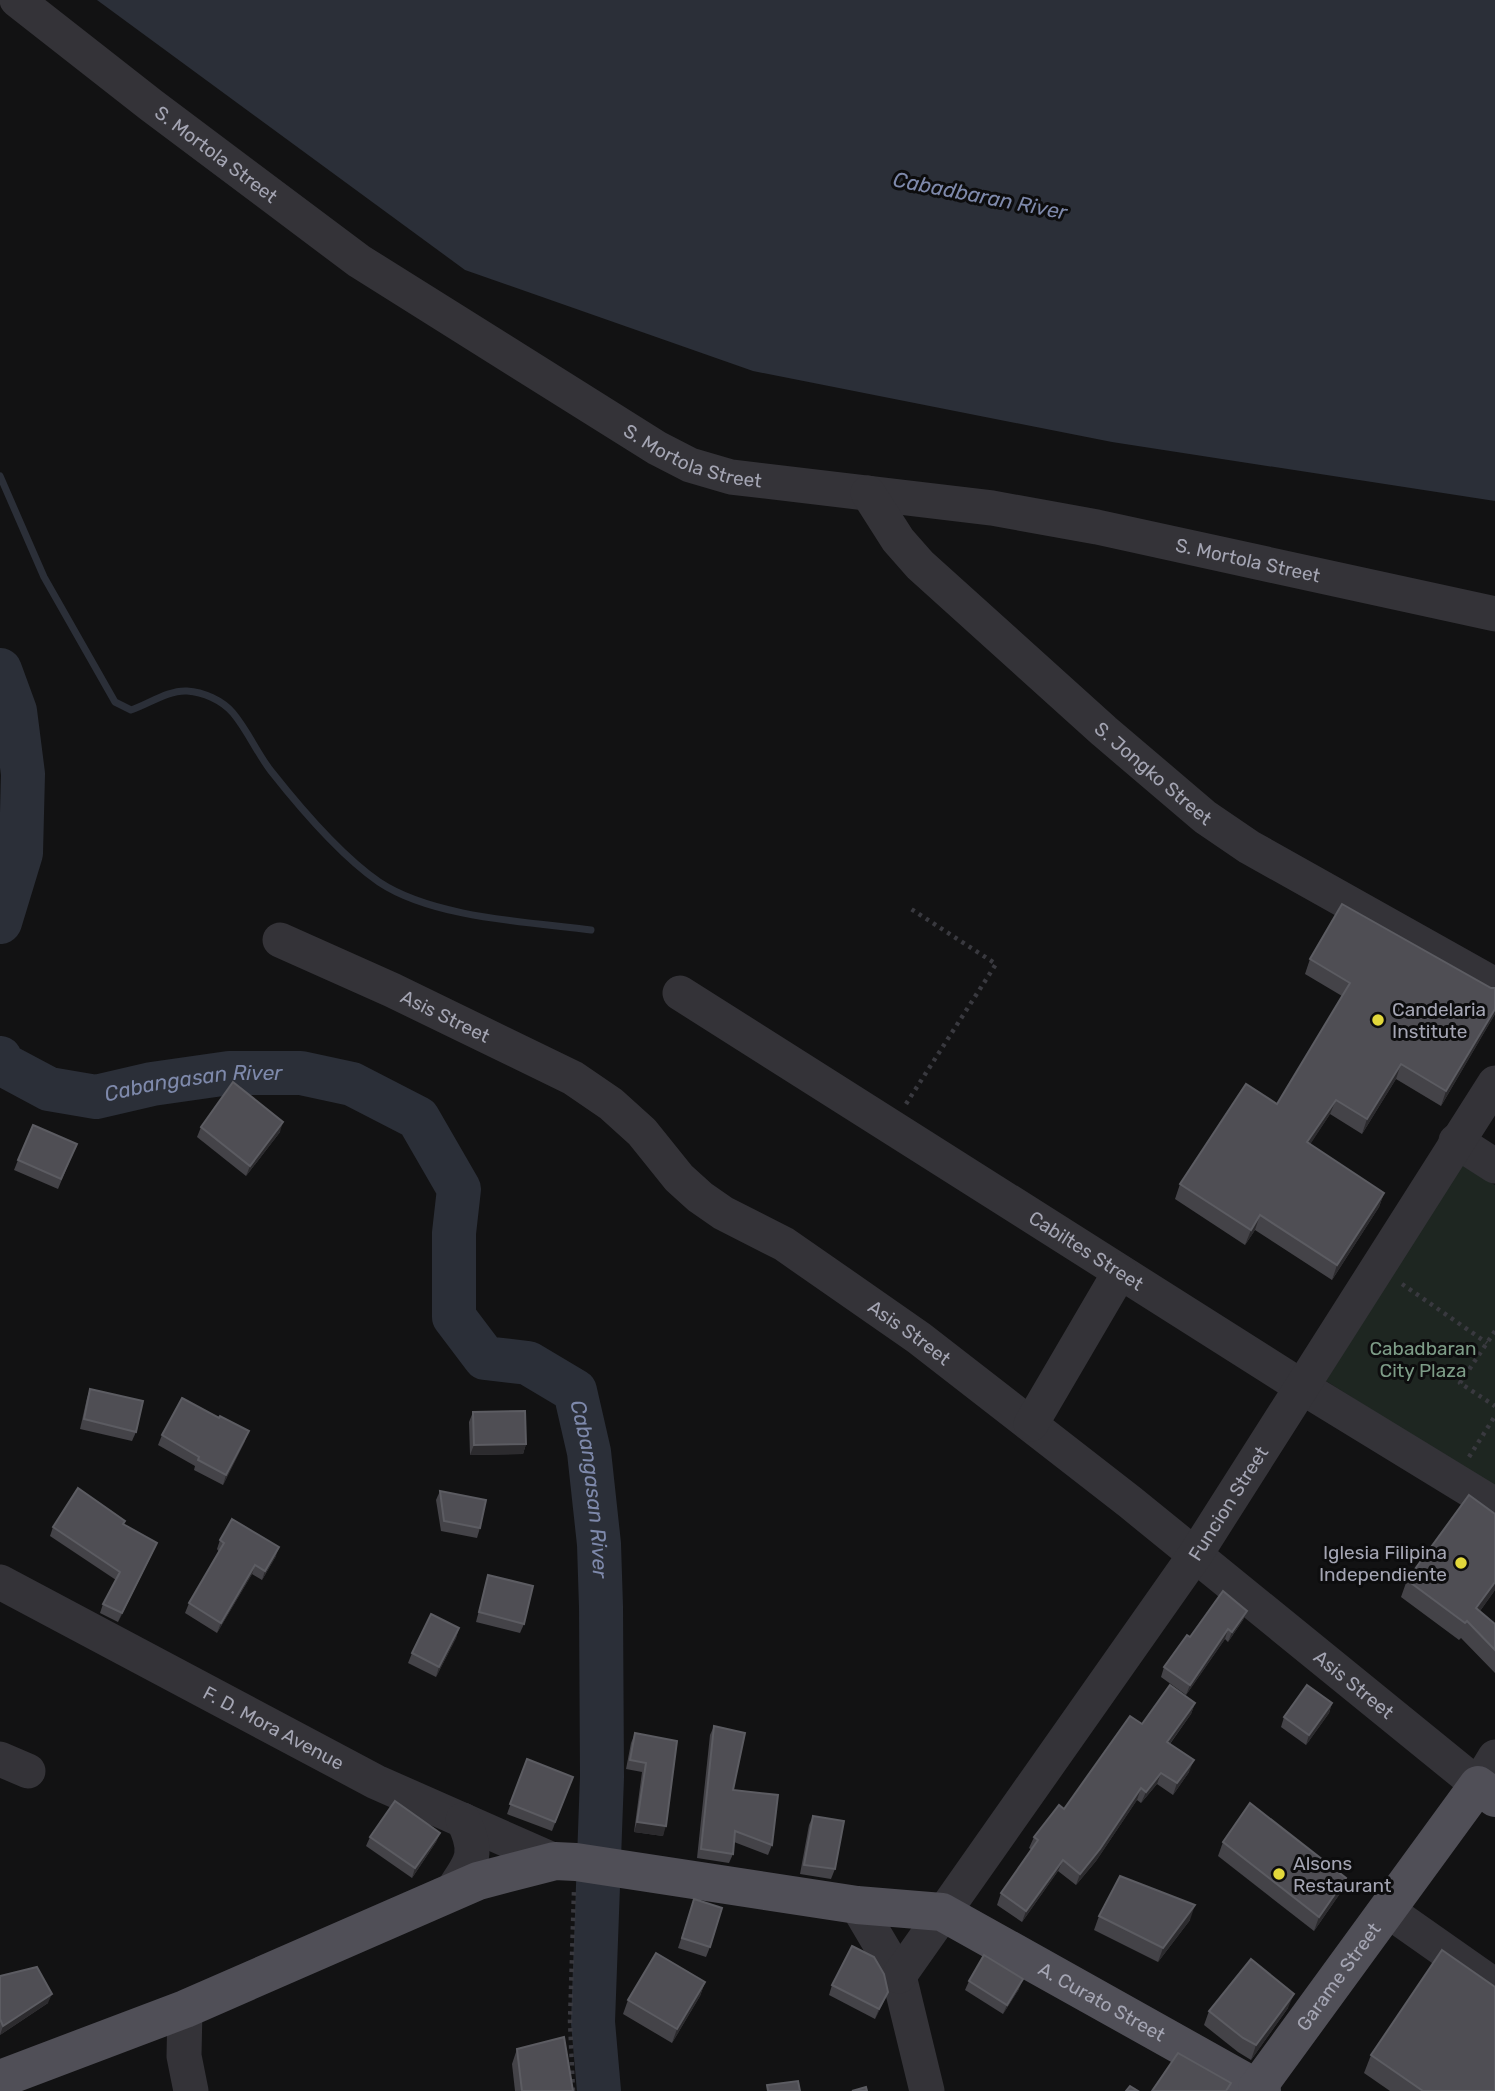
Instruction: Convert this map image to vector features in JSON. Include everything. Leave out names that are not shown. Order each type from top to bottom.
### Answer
[{"type":"main road","name":"Garame Street","points":[[1258,2090],[1387,1910],[1489,1780]]},
{"type":"main road","points":[[0,2079],[168,2016],[478,1881],[579,1863],[857,1905],[942,1912]]},
{"type":"main road","name":"A. Curato Street","points":[[942,1912],[1258,2090]]},
{"type":"street","name":"S. Mortola Street","points":[[17,0],[151,105],[359,261],[690,466],[731,478],[992,508],[1097,527],[1495,614]]},
{"type":"street","name":"S. Jongko Street","points":[[868,493],[898,540],[920,565],[1094,722],[1205,817],[1249,847],[1495,985]]},
{"type":"street","name":"Asis Street","points":[[279,940],[392,990],[573,1078],[611,1104],[700,1197],[723,1213],[795,1251],[919,1338],[1195,1555],[1489,1780]]},
{"type":"street","name":"Cabiltes Street","points":[[680,993],[1302,1387],[1495,1505]]},
{"type":"street","name":"Funcion Street","points":[[899,1976],[1195,1555],[1495,1083]]},
{"type":"street","points":[[1456,1141],[1495,1166]]},
{"type":"street","points":[[1031,1424],[1120,1272]]},
{"type":"street","name":"F. D. Mora Avenue","points":[[0,1581],[376,1782],[463,1821],[579,1863]]},
{"type":"street","points":[[450,1894],[473,1857],[473,1839],[463,1821]]},
{"type":"street","points":[[857,1905],[899,1976],[927,2091]]},
{"type":"street","points":[[1387,1910],[1495,1986]]},
{"type":"street","points":[[168,2016],[184,2056],[191,2091]]},
{"type":"path","points":[[891,1127],[996,964],[908,907]]},
{"type":"path","points":[[1379,1267],[1487,1343]]},
{"type":"path","points":[[1495,1331],[1460,1383],[1495,1406]]},
{"type":"path","points":[[1454,1480],[1495,1416]]},
{"type":"path","points":[[573,2091],[571,1963],[579,1863]]},
{"type":"green space","name":"Cabadbaran City Plaza","points":[[1460,1164],[1495,1185],[1495,1488],[1326,1381]]},
{"type":"water","name":"Cabadbaran River","points":[[97,0],[1495,0],[1495,501],[1112,442],[753,371],[465,270]]},
{"type":"building","points":[[1342,904],[1495,988],[1495,1009],[1446,1091],[1401,1064],[1367,1119],[1336,1100],[1307,1142],[1384,1193],[1337,1265],[1260,1215],[1251,1230],[1180,1184],[1246,1084],[1277,1104],[1350,983],[1310,959]]},
{"type":"building","points":[[233,1082],[283,1122],[250,1166],[201,1127]]},
{"type":"building","points":[[33,1125],[77,1144],[61,1179],[18,1160]]},
{"type":"building","points":[[90,1389],[143,1401],[136,1432],[84,1419]]},
{"type":"building","points":[[182,1398],[249,1431],[226,1475],[198,1460],[199,1457],[162,1435]]},
{"type":"building","points":[[525,1411],[526,1444],[474,1445],[473,1412]]},
{"type":"building","points":[[78,1488],[125,1521],[123,1524],[157,1543],[122,1613],[103,1604],[120,1572],[53,1527]]},
{"type":"building","points":[[440,1491],[486,1500],[480,1528],[444,1521]]},
{"type":"building","name":"Iglesia Filipina Independiente","points":[[1469,1495],[1495,1514],[1495,1582],[1476,1608],[1495,1624],[1495,1650],[1467,1621],[1465,1623],[1407,1580]]},
{"type":"building","points":[[232,1519],[279,1547],[265,1571],[255,1565],[221,1623],[189,1603],[224,1543],[220,1540]]},
{"type":"building","points":[[488,1575],[533,1586],[524,1624],[479,1612]]},
{"type":"building","points":[[1223,1591],[1247,1611],[1232,1632],[1228,1629],[1190,1685],[1164,1667],[1187,1635],[1190,1637]]},
{"type":"building","points":[[431,1614],[459,1628],[439,1667],[412,1653]]},
{"type":"building","points":[[1170,1685],[1195,1703],[1167,1742],[1194,1760],[1177,1783],[1161,1773],[1146,1792],[1141,1788],[1080,1874],[1063,1860],[1026,1911],[1001,1893],[1038,1840],[1034,1837],[1059,1805],[1064,1809],[1130,1716],[1142,1724]]},
{"type":"building","points":[[1307,1685],[1332,1703],[1309,1735],[1284,1717]]},
{"type":"building","points":[[714,1726],[745,1733],[733,1790],[778,1795],[772,1845],[735,1831],[733,1854],[701,1849]]},
{"type":"building","points":[[635,1733],[677,1741],[666,1826],[637,1822],[646,1763],[630,1760]]},
{"type":"building","points":[[527,1759],[573,1777],[555,1822],[510,1804]]},
{"type":"building","points":[[395,1801],[440,1833],[415,1868],[370,1837]]},
{"type":"building","name":"Alsons Restaurant","points":[[1250,1803],[1346,1878],[1319,1917],[1223,1842]]},
{"type":"building","points":[[813,1816],[844,1821],[835,1869],[804,1865]]},
{"type":"building","points":[[1120,1876],[1195,1905],[1163,1948],[1099,1916]]},
{"type":"building","points":[[694,1899],[722,1908],[710,1947],[682,1938]]},
{"type":"building","points":[[852,1946],[874,1957],[884,1974],[888,1992],[879,2009],[832,1985]]},
{"type":"building","points":[[1442,1950],[1495,1987],[1495,2091],[1423,2091],[1371,2055]]},
{"type":"building","points":[[656,1953],[705,1982],[677,2029],[628,2000]]},
{"type":"building","points":[[984,1955],[1023,1979],[1007,2005],[969,1981]]},
{"type":"building","points":[[1251,1959],[1294,1994],[1256,2045],[1209,2011]]},
{"type":"building","points":[[37,1967],[52,1994],[3,2026],[0,2019],[0,1976]]},
{"type":"building","points":[[564,2037],[573,2091],[522,2091],[517,2049]]},
{"type":"building","points":[[1178,2053],[1231,2083],[1226,2091],[1152,2091]]},
{"type":"building","points":[[798,2081],[800,2091],[768,2091],[767,2085]]},
{"type":"waterway","points":[[0,476],[44,577],[115,702],[131,710],[166,695],[187,691],[206,695],[223,704],[233,713],[271,771],[322,831],[364,871],[401,894],[426,904],[482,917],[591,930]]},
{"type":"waterway","name":"Cabangasan River","points":[[0,670],[15,711],[23,774],[21,853],[0,922]]},
{"type":"waterway","name":"Cabangasan River","points":[[0,1058],[2,1064],[49,1089],[96,1097],[152,1084],[229,1073],[301,1073],[352,1084],[418,1118],[459,1189],[454,1233],[454,1317],[485,1358],[528,1363],[575,1391],[589,1452],[599,1544],[601,1607],[602,1777],[593,2022],[599,2091]]},
{"type":"place","name":"Candelaria Institute","points":[[1378,1020]]},
{"type":"place","name":"Iglesia Filipina Independiente","points":[[1461,1563]]},
{"type":"place","name":"Alsons Restaurant","points":[[1279,1874]]}]
